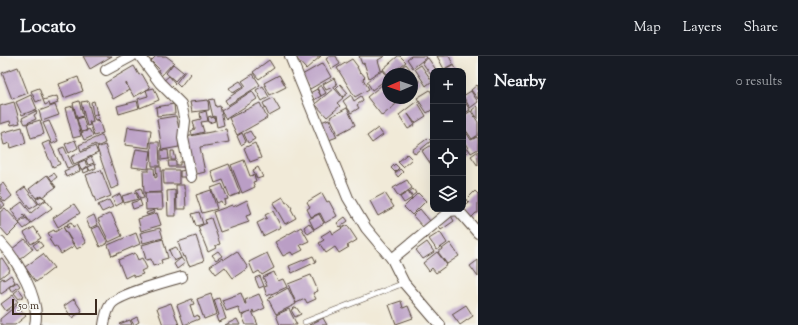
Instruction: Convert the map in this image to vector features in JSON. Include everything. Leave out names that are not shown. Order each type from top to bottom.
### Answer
[{"type":"street","points":[[106,70],[132,56]]},
{"type":"street","points":[[140,56],[160,83],[181,104],[185,120],[183,138],[191,177]]},
{"type":"street","points":[[290,56],[348,198],[366,228],[392,259],[404,283],[440,325]]},
{"type":"street","points":[[392,259],[450,211],[458,210],[478,233]]},
{"type":"street","points":[[0,242],[21,270],[34,302],[36,320],[35,325]]},
{"type":"street","points":[[104,325],[107,313],[112,303],[123,296],[182,277]]},
{"type":"lane","points":[[305,322],[404,283]]},
{"type":"building","points":[[83,56],[112,56],[90,69]]},
{"type":"building","points":[[156,56],[166,56],[174,62],[161,76],[157,72],[159,69],[151,61]]},
{"type":"building","points":[[294,56],[321,56],[306,69]]},
{"type":"building","points":[[330,56],[336,56],[340,64],[332,69],[326,59]]},
{"type":"building","points":[[359,56],[385,56],[378,60],[381,70],[369,78],[364,63],[362,64]]},
{"type":"building","points":[[398,56],[406,62],[398,68],[384,68]]},
{"type":"building","points":[[411,56],[427,57],[413,68],[407,59]]},
{"type":"building","points":[[437,56],[449,56],[453,64],[443,68]]},
{"type":"building","points":[[428,58],[435,68],[430,68],[430,74],[422,62]]},
{"type":"building","points":[[352,59],[358,67],[360,73],[361,72],[365,77],[363,79],[369,89],[355,97],[337,68]]},
{"type":"building","points":[[269,60],[274,68],[259,79],[253,72]]},
{"type":"building","points":[[323,63],[331,77],[310,89],[302,75]]},
{"type":"building","points":[[173,64],[183,72],[175,81],[166,73]]},
{"type":"building","points":[[406,64],[409,68],[400,68]]},
{"type":"building","points":[[421,65],[430,78],[430,83],[426,86],[418,74],[418,68],[416,68]]},
{"type":"building","points":[[454,65],[456,68],[448,68]]},
{"type":"building","points":[[134,66],[139,75],[142,74],[150,88],[134,97],[126,83],[129,90],[113,99],[105,83]]},
{"type":"building","points":[[18,67],[28,93],[12,99],[2,73]]},
{"type":"building","points":[[186,70],[190,74],[180,87],[176,83]]},
{"type":"building","points":[[382,71],[382,82],[372,90],[367,82]]},
{"type":"building","points":[[253,74],[260,85],[228,105],[225,100],[246,86],[242,81]]},
{"type":"building","points":[[279,75],[286,87],[270,95],[264,83]]},
{"type":"building","points":[[169,76],[175,83],[169,89],[163,81]]},
{"type":"building","points":[[78,77],[83,91],[64,98],[59,84]]},
{"type":"building","points":[[334,78],[337,85],[326,90],[323,84]]},
{"type":"building","points":[[240,81],[244,86],[233,93],[229,88]]},
{"type":"building","points":[[340,84],[348,93],[343,97],[336,88]]},
{"type":"building","points":[[321,85],[326,93],[321,96],[317,88]]},
{"type":"building","points":[[382,85],[382,104],[396,104],[382,116],[367,97]]},
{"type":"building","points":[[477,85],[478,86],[478,99],[471,90]]},
{"type":"building","points":[[263,86],[269,97],[262,101],[256,90]]},
{"type":"building","points":[[39,88],[43,99],[36,102],[31,91]]},
{"type":"building","points":[[154,88],[159,100],[140,108],[138,99],[148,96],[146,90]]},
{"type":"building","points":[[334,88],[343,98],[337,103],[340,106],[327,117],[315,104]]},
{"type":"building","points":[[317,89],[321,96],[314,100],[310,93]]},
{"type":"building","points":[[430,90],[430,111],[427,113],[418,97]]},
{"type":"building","points":[[252,91],[257,99],[226,119],[221,111]]},
{"type":"building","points":[[471,91],[478,102],[470,108],[466,101],[466,94]]},
{"type":"building","points":[[31,95],[37,109],[22,115],[16,102]]},
{"type":"building","points":[[351,95],[354,101],[361,96],[363,100],[357,105],[359,108],[351,113],[343,101]]},
{"type":"building","points":[[57,96],[58,103],[50,106],[49,103],[45,105],[43,100]]},
{"type":"building","points":[[273,98],[280,110],[269,116],[263,103]]},
{"type":"building","points":[[214,99],[216,107],[220,106],[224,125],[217,127],[215,116],[213,117],[209,100]]},
{"type":"building","points":[[208,100],[209,110],[192,112],[190,102]]},
{"type":"building","points":[[79,101],[83,116],[77,118],[73,103]]},
{"type":"building","points":[[88,101],[93,121],[89,122],[90,125],[87,126],[81,102]]},
{"type":"building","points":[[94,101],[97,114],[93,115],[91,102]]},
{"type":"building","points":[[137,101],[139,108],[119,114],[117,106]]},
{"type":"building","points":[[14,102],[20,123],[11,125],[10,121],[0,124],[0,106]]},
{"type":"building","points":[[260,103],[267,118],[237,135],[229,118]]},
{"type":"building","points":[[418,103],[426,116],[415,123],[408,114],[415,125],[408,129],[399,115],[413,104],[418,104]]},
{"type":"building","points":[[174,104],[175,114],[157,116],[156,107]]},
{"type":"building","points":[[466,104],[470,110],[466,112]]},
{"type":"building","points":[[55,105],[59,115],[42,121],[39,111]]},
{"type":"building","points":[[73,106],[81,136],[73,138],[65,108]]},
{"type":"building","points":[[477,106],[478,107],[478,119],[472,110]]},
{"type":"building","points":[[347,108],[355,125],[338,134],[330,117]]},
{"type":"building","points":[[36,111],[37,113],[34,115],[36,119],[25,124],[22,118]]},
{"type":"building","points":[[206,111],[208,121],[201,122],[204,132],[192,135],[191,131],[195,129],[193,121],[201,119],[200,113]]},
{"type":"building","points":[[471,111],[478,122],[478,135],[472,139],[466,130],[466,114]]},
{"type":"building","points":[[98,114],[99,119],[95,120],[93,116]]},
{"type":"building","points":[[176,116],[181,137],[178,137],[179,147],[162,150],[157,119]]},
{"type":"building","points":[[211,116],[211,118],[214,117],[215,121],[209,123],[208,117]]},
{"type":"building","points":[[83,117],[87,131],[81,132],[77,119]]},
{"type":"building","points":[[329,119],[337,137],[329,140],[321,122]]},
{"type":"building","points":[[40,120],[44,134],[31,138],[27,124]]},
{"type":"building","points":[[99,120],[103,133],[94,136],[90,123]]},
{"type":"building","points":[[49,121],[58,141],[52,144],[43,123]]},
{"type":"building","points":[[22,127],[26,143],[11,148],[10,143],[4,145],[1,133]]},
{"type":"building","points":[[128,127],[151,130],[149,148],[125,145]]},
{"type":"building","points":[[378,128],[383,135],[372,143],[367,136]]},
{"type":"building","points":[[89,129],[93,136],[84,140],[81,133]]},
{"type":"building","points":[[226,129],[229,142],[200,147],[205,172],[193,175],[185,137]]},
{"type":"building","points":[[250,131],[255,139],[248,143],[244,134]]},
{"type":"building","points":[[466,132],[471,140],[477,137],[478,139],[478,149],[471,153],[466,145]]},
{"type":"building","points":[[242,133],[246,142],[241,145],[237,136]]},
{"type":"building","points":[[102,135],[105,143],[97,147],[95,144],[81,151],[79,145]]},
{"type":"building","points":[[428,138],[430,140],[430,142],[415,154],[412,150]]},
{"type":"building","points":[[75,140],[78,148],[69,153],[65,144]]},
{"type":"building","points":[[49,141],[60,164],[53,167],[42,144]]},
{"type":"building","points":[[151,142],[159,142],[160,166],[152,166]]},
{"type":"building","points":[[255,143],[261,158],[250,162],[244,148]]},
{"type":"building","points":[[105,145],[119,186],[111,189],[97,148]]},
{"type":"building","points":[[95,146],[98,153],[74,164],[71,157]]},
{"type":"building","points":[[430,146],[430,163],[422,151]]},
{"type":"building","points":[[64,147],[73,166],[67,168],[59,149]]},
{"type":"building","points":[[136,149],[151,151],[148,169],[132,167]]},
{"type":"building","points":[[161,150],[168,150],[169,159],[161,160]]},
{"type":"building","points":[[171,151],[174,151],[176,160],[171,160]]},
{"type":"building","points":[[478,151],[478,166],[471,156]]},
{"type":"building","points":[[407,154],[412,159],[403,167],[398,162]]},
{"type":"building","points":[[91,157],[94,163],[88,165],[86,160]]},
{"type":"building","points":[[85,160],[87,167],[81,170],[78,163]]},
{"type":"building","points":[[244,160],[250,176],[254,175],[256,181],[253,182],[255,187],[242,193],[231,165]]},
{"type":"building","points":[[168,161],[176,161],[176,165],[180,165],[180,162],[184,162],[184,167],[169,167]]},
{"type":"building","points":[[95,164],[96,168],[90,171],[88,167]]},
{"type":"building","points":[[229,164],[240,193],[230,197],[223,180],[215,183],[211,171]]},
{"type":"building","points":[[395,164],[399,168],[395,172],[391,168]]},
{"type":"building","points":[[78,165],[80,171],[66,177],[64,171]]},
{"type":"building","points":[[88,167],[89,171],[84,173],[83,170]]},
{"type":"building","points":[[156,167],[161,167],[162,192],[144,193],[143,171],[149,171],[149,168],[154,168],[155,178],[157,177]]},
{"type":"building","points":[[258,167],[263,177],[257,179],[253,170]]},
{"type":"building","points":[[400,169],[403,172],[398,177],[395,173]]},
{"type":"building","points":[[101,170],[111,196],[96,202],[86,175]]},
{"type":"building","points":[[163,170],[179,170],[179,184],[164,184]]},
{"type":"building","points":[[187,170],[187,177],[180,177],[180,171]]},
{"type":"building","points":[[54,173],[57,177],[52,181],[49,176]]},
{"type":"building","points":[[47,175],[56,187],[42,197],[41,195],[36,198],[29,189]]},
{"type":"building","points":[[407,180],[412,188],[399,197],[393,188]]},
{"type":"building","points":[[3,183],[12,196],[5,202],[0,196],[0,185]]},
{"type":"building","points":[[222,184],[228,199],[224,200],[225,204],[223,205],[221,201],[217,203],[211,188]]},
{"type":"building","points":[[176,185],[184,185],[186,209],[177,209]]},
{"type":"building","points":[[25,187],[38,204],[30,209],[17,193]]},
{"type":"building","points":[[141,188],[144,198],[140,199],[136,190]]},
{"type":"building","points":[[413,189],[416,193],[412,196],[409,192]]},
{"type":"building","points":[[175,190],[176,216],[168,216],[167,191]]},
{"type":"building","points":[[211,190],[217,209],[202,213],[196,195]]},
{"type":"building","points":[[475,191],[478,194],[478,213],[471,218],[464,212],[466,212],[466,206],[469,203],[466,200]]},
{"type":"building","points":[[136,192],[138,199],[124,203],[122,196]]},
{"type":"building","points":[[408,192],[412,198],[404,203],[400,197]]},
{"type":"building","points":[[145,193],[162,193],[163,209],[146,210]]},
{"type":"building","points":[[322,193],[327,202],[329,201],[337,216],[325,223],[320,213],[311,217],[307,209],[310,207],[307,202]]},
{"type":"building","points":[[385,193],[394,207],[378,216],[370,201]]},
{"type":"building","points":[[418,193],[426,201],[412,215],[404,207]]},
{"type":"building","points":[[120,194],[123,202],[116,206],[112,198]]},
{"type":"building","points":[[41,196],[46,199],[39,204],[36,199]]},
{"type":"building","points":[[283,197],[286,203],[288,202],[292,208],[291,209],[296,218],[285,224],[273,203]]},
{"type":"building","points":[[0,198],[5,205],[0,209]]},
{"type":"building","points":[[46,200],[52,208],[31,223],[24,214],[23,215],[25,217],[19,221],[11,210],[22,202],[31,213]]},
{"type":"building","points":[[109,200],[113,207],[102,212],[98,205]]},
{"type":"building","points":[[140,200],[142,206],[133,209],[131,203]]},
{"type":"building","points":[[247,200],[252,214],[246,216],[249,222],[220,232],[213,212],[232,205],[233,207]]},
{"type":"building","points":[[74,204],[80,213],[58,227],[53,218]]},
{"type":"building","points":[[5,208],[20,224],[8,236],[0,227],[0,212]]},
{"type":"building","points":[[420,209],[430,221],[423,227],[413,216]]},
{"type":"building","points":[[154,210],[155,212],[147,215],[146,213]]},
{"type":"building","points":[[273,211],[281,227],[263,236],[257,223],[267,218],[265,215]]},
{"type":"building","points":[[199,212],[203,224],[196,226],[192,214]]},
{"type":"building","points":[[111,213],[122,236],[109,242],[98,219]]},
{"type":"building","points":[[157,213],[161,225],[141,231],[138,219]]},
{"type":"building","points":[[319,214],[324,223],[314,229],[309,219]]},
{"type":"building","points":[[450,214],[454,221],[441,230],[437,224]]},
{"type":"building","points":[[94,215],[98,225],[90,228],[86,219]]},
{"type":"building","points":[[345,217],[348,221],[340,227],[337,223]]},
{"type":"building","points":[[26,218],[31,224],[24,229],[19,223]]},
{"type":"building","points":[[211,218],[220,244],[208,252],[198,227],[207,223],[205,220]]},
{"type":"building","points":[[71,222],[73,227],[76,225],[86,243],[77,249],[63,227],[66,225],[67,228],[69,227],[67,224]]},
{"type":"building","points":[[309,223],[314,230],[308,234],[304,227]]},
{"type":"building","points":[[347,225],[357,240],[339,253],[335,247],[326,253],[319,243],[324,240],[321,236],[331,230],[333,234]]},
{"type":"building","points":[[99,226],[108,243],[100,247],[92,229]]},
{"type":"building","points":[[34,227],[41,238],[31,244],[24,233]]},
{"type":"building","points":[[63,227],[74,246],[61,254],[49,239],[51,238],[48,233],[54,230],[55,232]]},
{"type":"building","points":[[301,227],[309,241],[300,245],[303,250],[293,255],[291,252],[283,256],[275,242]]},
{"type":"building","points":[[160,228],[163,238],[143,243],[140,233]]},
{"type":"building","points":[[440,232],[447,243],[437,250],[429,239]]},
{"type":"building","points":[[136,233],[140,244],[112,256],[108,245]]},
{"type":"building","points":[[196,236],[204,261],[189,266],[185,256],[183,257],[178,242]]},
{"type":"building","points":[[25,239],[33,249],[19,260],[12,249]]},
{"type":"building","points":[[163,239],[168,258],[161,260],[162,263],[153,266],[151,259],[146,260],[142,245]]},
{"type":"building","points":[[39,241],[43,246],[37,250],[33,245]]},
{"type":"building","points":[[427,242],[434,252],[423,259],[416,250]]},
{"type":"building","points":[[450,243],[459,256],[447,264],[438,252]]},
{"type":"building","points":[[176,247],[181,258],[174,261],[169,250]]},
{"type":"building","points":[[218,251],[222,256],[216,260],[212,255]]},
{"type":"building","points":[[237,251],[248,268],[233,278],[225,267],[216,274],[210,266]]},
{"type":"building","points":[[437,252],[447,265],[436,273],[432,268],[429,271],[423,263]]},
{"type":"building","points":[[135,253],[138,260],[142,258],[147,268],[141,271],[143,274],[135,277],[133,274],[125,278],[118,260]]},
{"type":"building","points":[[267,253],[274,268],[262,275],[259,271],[254,274],[249,262]]},
{"type":"building","points":[[43,254],[54,268],[36,282],[25,267]]},
{"type":"building","points":[[313,256],[316,262],[292,273],[289,266]]},
{"type":"building","points":[[2,258],[10,270],[0,278],[0,259]]},
{"type":"building","points":[[181,258],[185,263],[177,269],[174,264]]},
{"type":"building","points":[[478,260],[478,277],[470,266]]},
{"type":"building","points":[[274,272],[278,281],[283,279],[287,287],[267,296],[264,287],[267,286],[263,277]]},
{"type":"building","points":[[11,275],[15,282],[1,294],[0,280],[3,278],[4,280]]},
{"type":"building","points":[[311,275],[318,291],[313,293],[316,299],[307,303],[305,299],[296,303],[288,284]]},
{"type":"building","points":[[260,276],[264,286],[259,288],[255,278]]},
{"type":"building","points":[[17,282],[20,286],[12,292],[9,287]]},
{"type":"building","points":[[288,288],[296,304],[276,314],[268,299]]},
{"type":"building","points":[[19,289],[24,296],[19,299],[14,293]]},
{"type":"building","points":[[241,293],[245,304],[245,300],[259,294],[265,308],[254,313],[253,310],[252,311],[258,325],[246,325],[242,316],[250,312],[241,315],[238,307],[226,311],[222,300]]},
{"type":"building","points":[[211,294],[217,314],[204,319],[197,299]]},
{"type":"building","points":[[13,295],[18,302],[6,311],[1,304]]},
{"type":"building","points":[[219,298],[226,319],[218,322],[216,316],[219,315],[214,300]]},
{"type":"building","points":[[74,299],[82,311],[72,318],[64,306]]},
{"type":"building","points":[[192,299],[194,304],[190,305],[194,317],[198,315],[199,319],[184,325],[177,305]]},
{"type":"building","points":[[401,301],[403,308],[408,306],[413,318],[396,324],[389,305]]},
{"type":"building","points":[[171,303],[179,325],[163,325],[157,308]]},
{"type":"building","points":[[17,305],[26,316],[15,325],[2,325],[0,319]]},
{"type":"building","points":[[466,305],[473,316],[460,325],[452,314]]},
{"type":"building","points":[[296,307],[301,314],[295,317],[291,310]]},
{"type":"building","points":[[289,309],[297,325],[280,325],[276,315]]},
{"type":"building","points":[[137,317],[139,322],[134,325],[131,320]]},
{"type":"building","points":[[323,318],[327,325],[309,325]]},
{"type":"building","points":[[237,319],[240,325],[225,325]]},
{"type":"building","points":[[130,320],[132,325],[119,324]]}]
